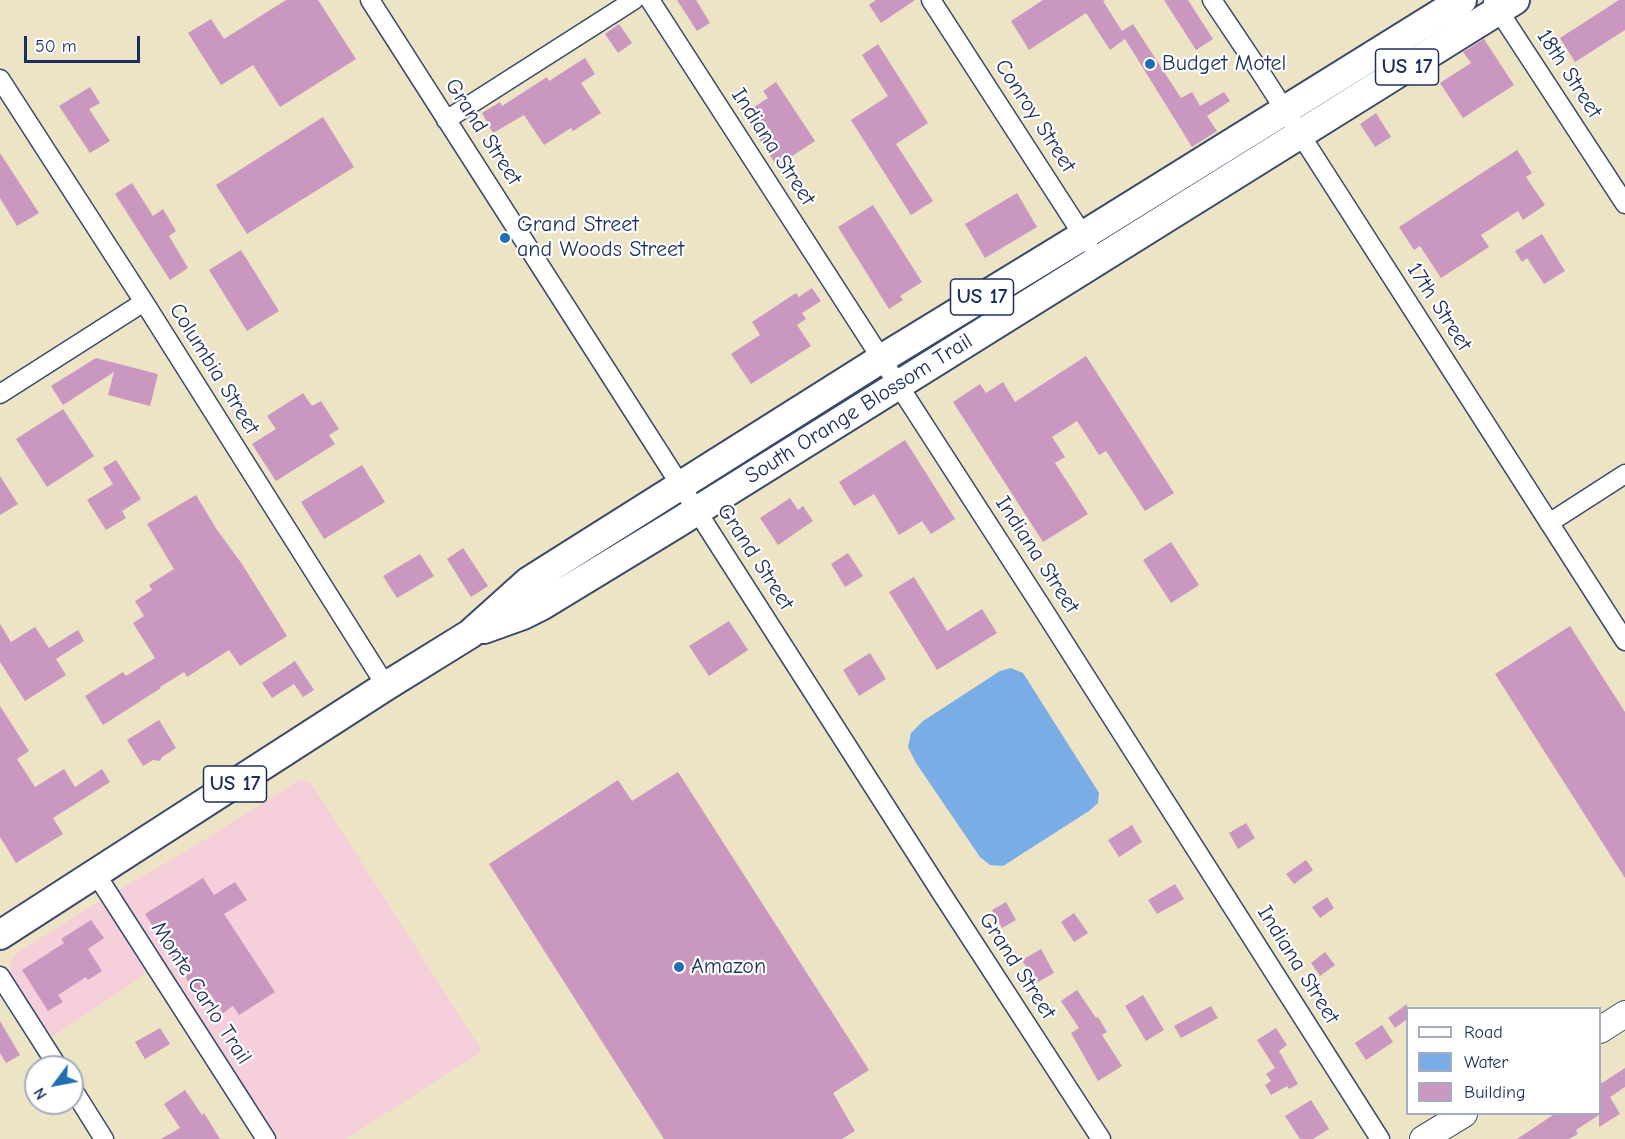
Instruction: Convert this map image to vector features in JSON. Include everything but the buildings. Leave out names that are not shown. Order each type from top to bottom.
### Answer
[{"type":"main road","name":"South Orange Blossom Trail","points":[[0,935],[470,634],[529,581],[882,358],[1462,0]]},
{"type":"main road","name":"South Orange Blossom Trail","points":[[470,634],[541,606],[697,511],[1299,134],[1502,4]]},
{"type":"street","name":"Grand Street","points":[[370,0],[948,904],[1101,1139]]},
{"type":"street","points":[[446,120],[634,0]]},
{"type":"street","name":"Indiana Street","points":[[650,0],[1041,606],[1380,1139]]},
{"type":"street","name":"Conroy Street","points":[[931,0],[1099,259]]},
{"type":"street","name":"17th Street","points":[[1212,0],[1625,641]]},
{"type":"street","name":"18th Street","points":[[1502,4],[1625,204]]},
{"type":"street","name":"Columbia Street","points":[[0,79],[144,302],[386,686]]},
{"type":"street","points":[[0,394],[144,302]]},
{"type":"street","points":[[1549,523],[1625,474]]},
{"type":"street","name":"Monte Carlo Trail","points":[[96,874],[266,1139]]},
{"type":"street","points":[[0,976],[50,1055]]},
{"type":"street","points":[[1601,1029],[1625,1014]]},
{"type":"street","points":[[84,1107],[104,1139]]},
{"type":"street","points":[[1423,1139],[1461,1115]]},
{"type":"shaded area","points":[[301,779],[311,783],[482,1051],[346,1139],[276,1139],[163,962],[52,1037],[11,979],[10,965],[14,955]]},
{"type":"water","points":[[1011,668],[1023,673],[1099,793],[1098,803],[1089,811],[1003,866],[990,865],[980,857],[916,763],[908,747],[911,733],[923,721],[1000,671]]},
{"type":"place","name":"Budget Motel","points":[[1150,64]]},
{"type":"place","name":"Grand Street and Woods Street","points":[[505,238]]},
{"type":"place","name":"Amazon","points":[[679,967]]}]
